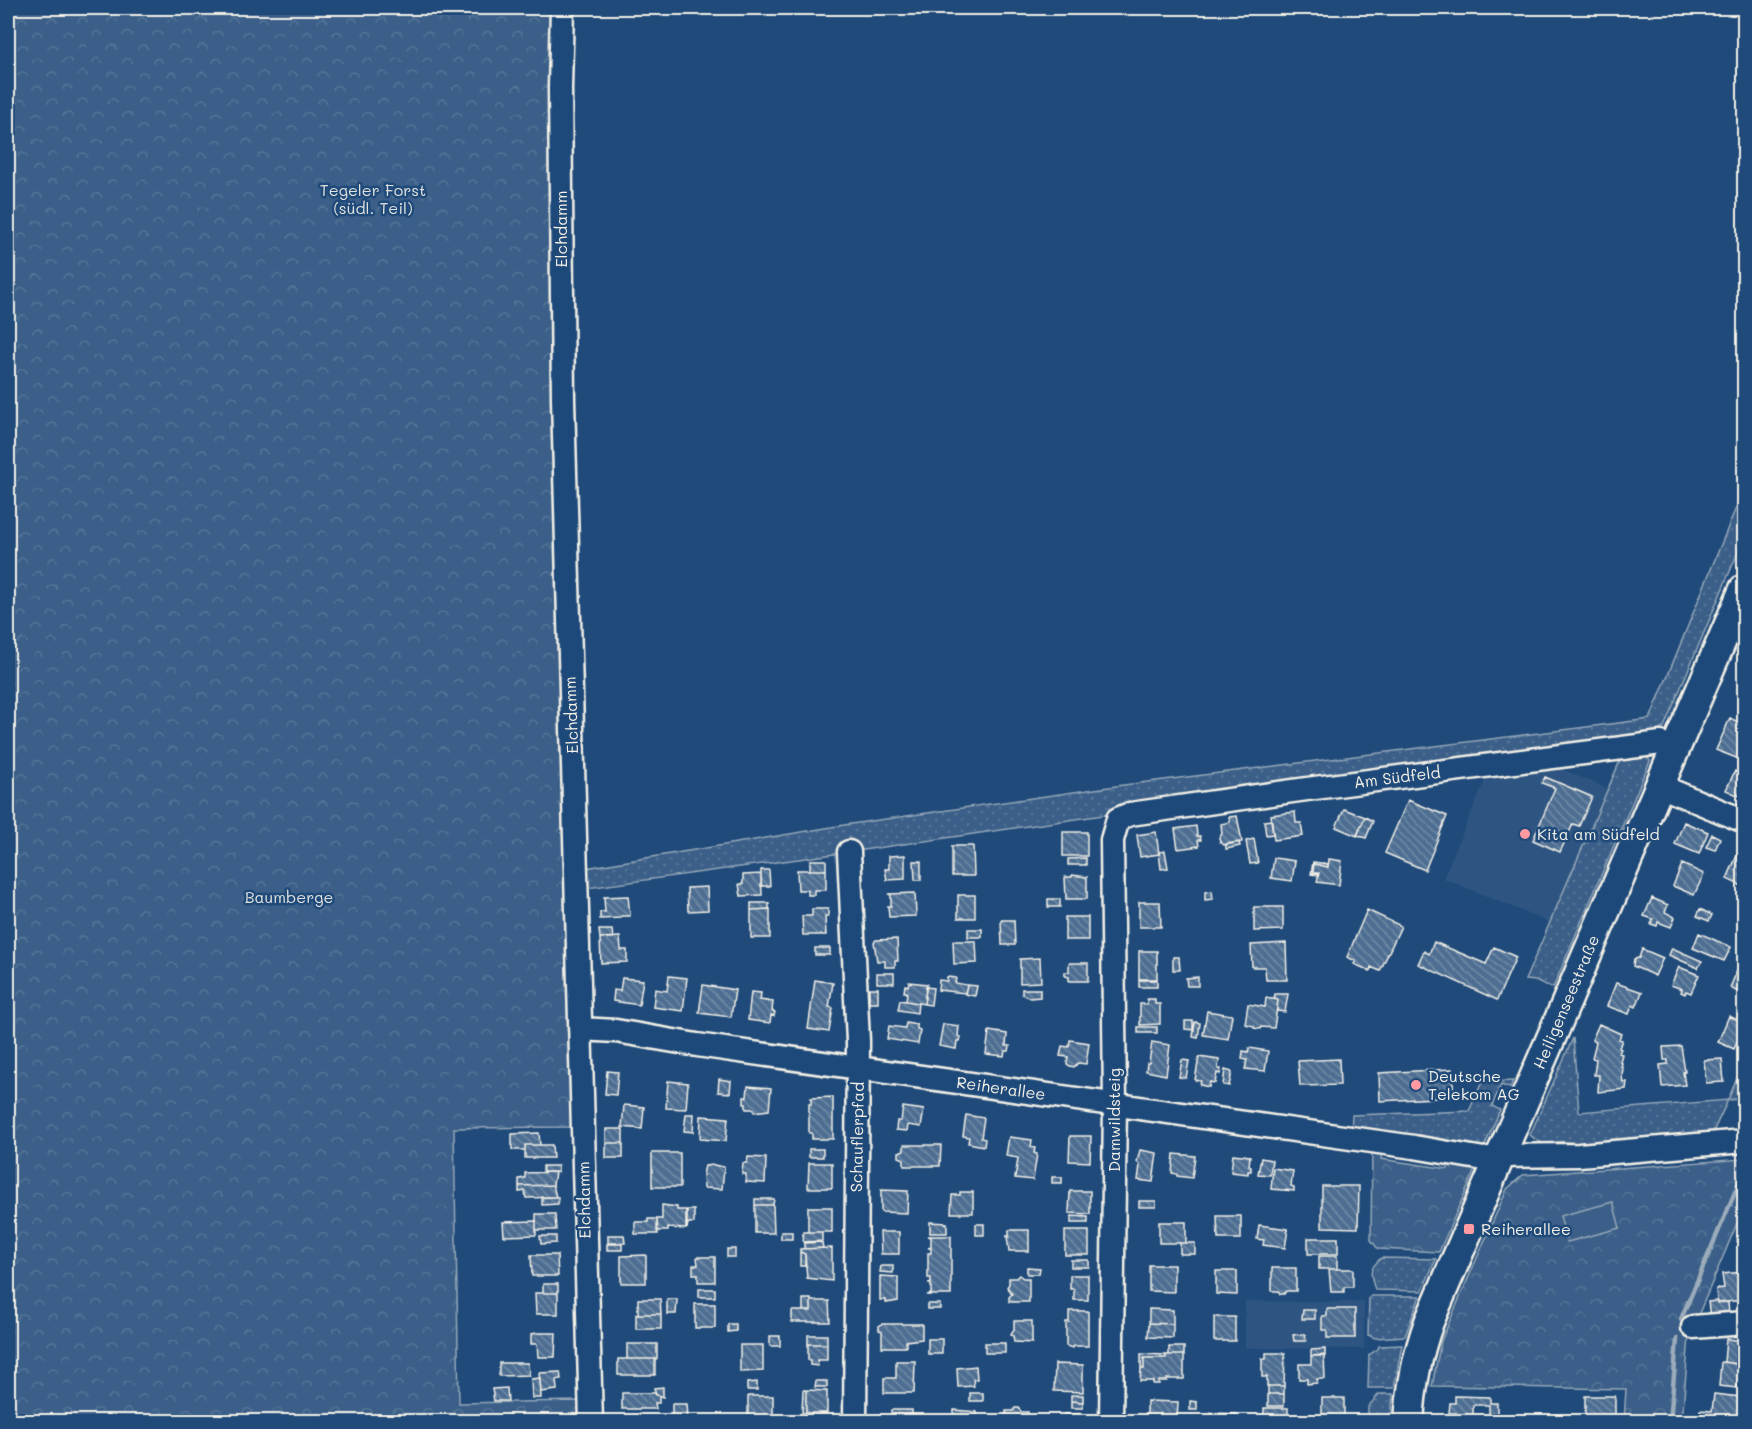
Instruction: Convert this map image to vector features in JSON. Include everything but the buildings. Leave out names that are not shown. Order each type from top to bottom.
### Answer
[{"type":"main road","name":"Heiligenseestraße","points":[[1409,1422],[1411,1390],[1423,1340],[1744,589]]},
{"type":"street","name":"Elchdamm","points":[[562,8],[560,100],[562,367],[591,1422]]},
{"type":"street","name":"Am Südfeld","points":[[1118,819],[1141,813],[1535,758],[1661,743],[1675,750]]},
{"type":"street","points":[[1660,786],[1744,821]]},
{"type":"street","name":"Damwildsteig","points":[[1111,1422],[1115,1104],[1112,840],[1118,819]]},
{"type":"street","name":"Schauflerpfad","points":[[849,852],[858,1068],[855,1422]]},
{"type":"street","name":"Reiherallee","points":[[580,1029],[616,1031],[1484,1159],[1500,1156],[1578,1155],[1744,1141]]},
{"type":"street","points":[[1693,1327],[1744,1323]]},
{"type":"shaded area","name":"Kita am Südfeld","points":[[1550,764],[1608,789],[1550,923],[1443,878],[1488,774]]},
{"type":"shaded area","points":[[1245,1301],[1364,1302],[1364,1349],[1245,1348]]},
{"type":"green space","name":"Tegeler Forst (südl. Teil)","points":[[8,8],[555,8],[576,1127],[454,1128],[459,1403],[581,1401],[582,1421],[8,1421]]},
{"type":"green space","points":[[1744,488],[1744,538],[1664,727],[1653,735],[580,889],[580,869],[844,825],[1116,786],[1650,719]]},
{"type":"green space","points":[[1644,751],[1650,761],[1553,988],[1537,981],[1525,980],[1623,754]]},
{"type":"green space","points":[[1573,1038],[1579,1112],[1728,1100],[1710,1138],[1583,1149],[1563,1141],[1540,1142],[1530,1135]]},
{"type":"green space","points":[[1744,1061],[1744,1099],[1728,1100]]},
{"type":"green space","points":[[1513,1081],[1510,1088],[1501,1085],[1492,1106],[1500,1110],[1482,1152],[1351,1133],[1352,1115],[1469,1111],[1482,1082]]},
{"type":"green space","points":[[1372,1146],[1382,1148],[1381,1159],[1448,1169],[1450,1157],[1477,1165],[1439,1252],[1378,1249],[1371,1240]]},
{"type":"green space","points":[[1744,1159],[1744,1207],[1689,1337],[1682,1421],[1624,1421],[1626,1389],[1432,1386],[1441,1341],[1507,1189],[1523,1175]]},
{"type":"green space","points":[[1613,1202],[1620,1228],[1567,1242],[1560,1216]]},
{"type":"green space","points":[[1381,1258],[1436,1259],[1422,1291],[1375,1290],[1371,1272]]},
{"type":"green space","points":[[1371,1296],[1420,1296],[1405,1336],[1375,1338],[1368,1335],[1369,1298]]},
{"type":"green space","points":[[1402,1345],[1394,1388],[1368,1388],[1369,1355],[1379,1346]]},
{"type":"green space","points":[[1379,1394],[1393,1394],[1391,1421],[1368,1421],[1368,1407]]},
{"type":"waterway","points":[[1681,1319],[1744,1171]]},
{"type":"waterway","points":[[1670,1422],[1677,1339]]},
{"type":"place","name":"Kita am Südfeld","points":[[1525,834]]},
{"type":"place","name":"Deutsche Telekom AG","points":[[1416,1085]]},
{"type":"place","name":"Reiherallee","points":[[1469,1229]]},
{"type":"park label","name":"Baumberge","points":[[289,897]]}]
